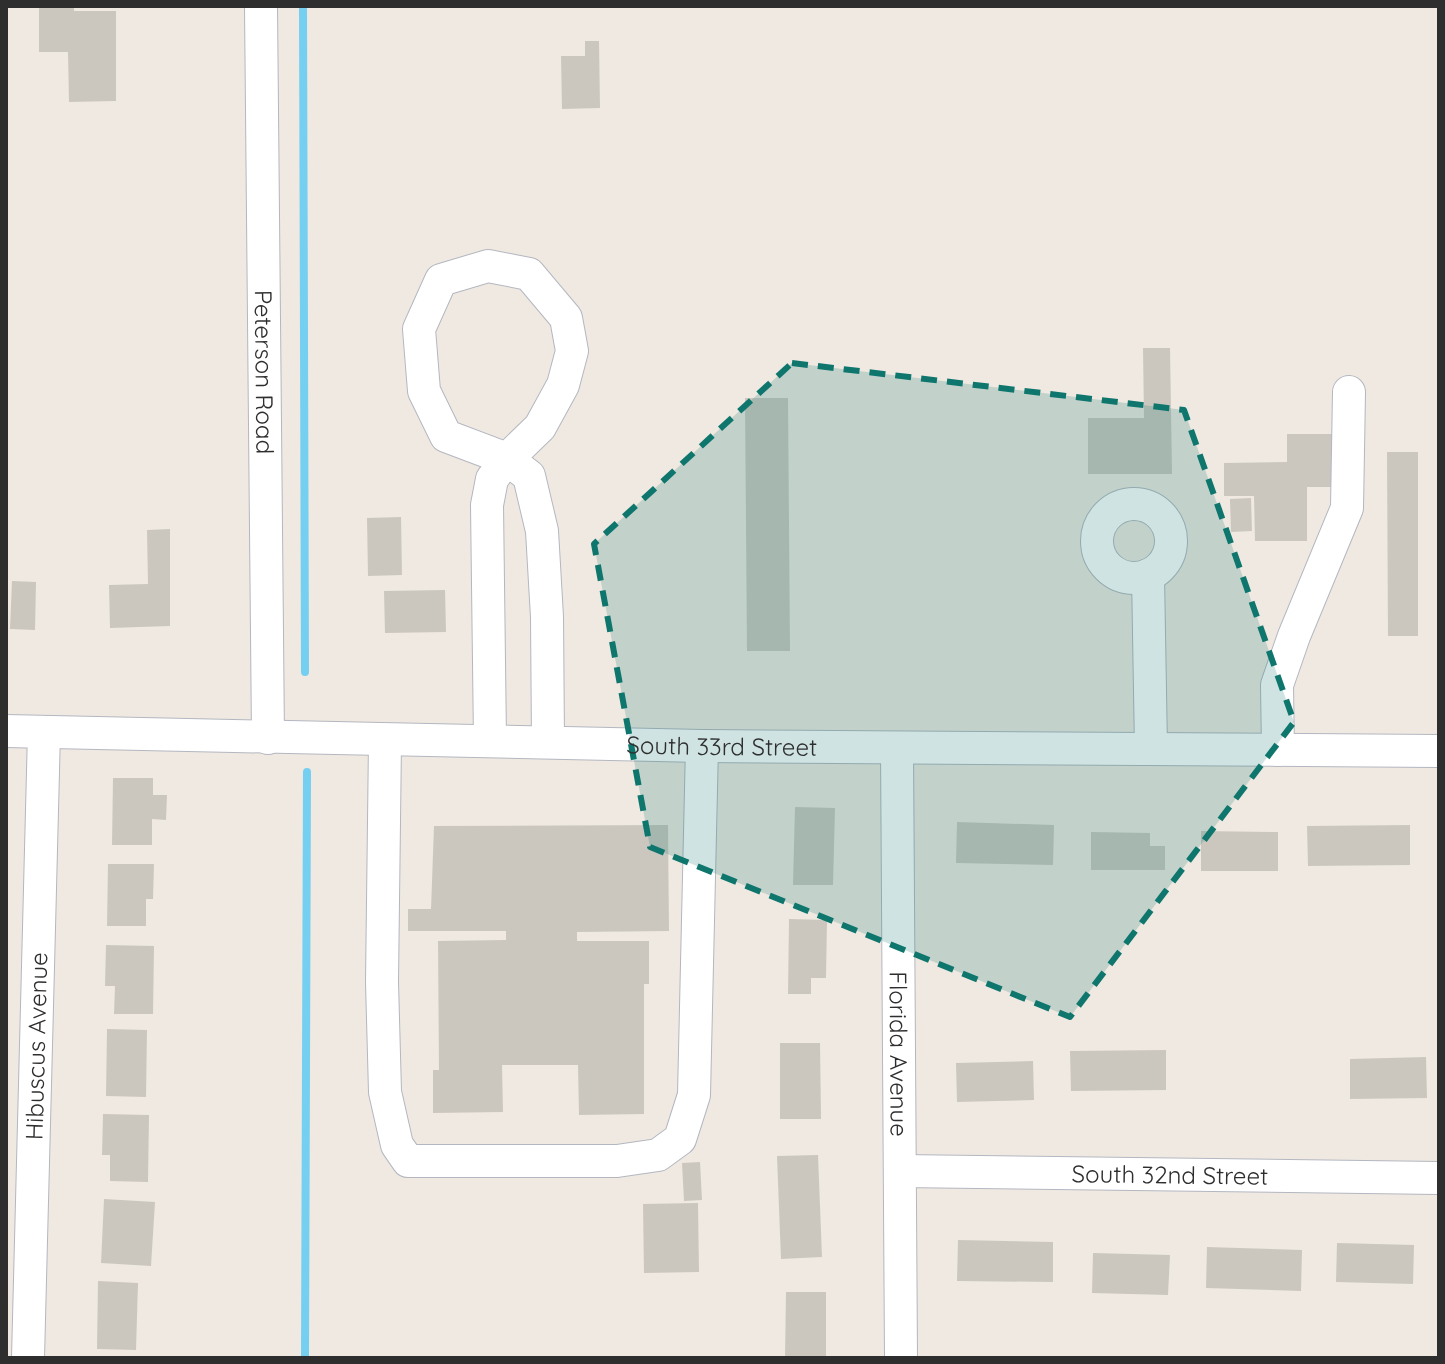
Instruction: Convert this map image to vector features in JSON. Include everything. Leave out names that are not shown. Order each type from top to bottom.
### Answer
[{"type":"street","name":"Peterson Road","points":[[261,6],[268,738]]},
{"type":"street","points":[[490,740],[487,505],[492,479],[507,459],[540,427],[563,385],[572,351],[566,318],[529,274],[488,266],[441,280],[419,329],[424,391],[446,436],[507,459],[529,476],[542,531],[547,617],[548,742]]},
{"type":"street","points":[[1278,750],[1277,685],[1347,508],[1349,392]]},
{"type":"street","points":[[1148,575],[1151,749]]},
{"type":"street","name":"South 33rd Street","points":[[6,731],[702,746],[1439,751]]},
{"type":"street","name":"Hibuscus Avenue","points":[[28,1358],[44,732]]},
{"type":"street","points":[[385,741],[382,967],[385,1092],[397,1145],[408,1161],[617,1161],[658,1155],[680,1139],[694,1095],[702,746]]},
{"type":"street","name":"Florida Avenue","points":[[897,748],[901,1358]]},
{"type":"street","name":"South 32nd Street","points":[[900,1171],[1439,1178]]},
{"type":"highlighted area","points":[[792,363],[1184,410],[1294,722],[1070,1017],[650,847],[594,544]]},
{"type":"building","points":[[39,6],[74,6],[74,11],[116,11],[116,101],[69,102],[68,52],[39,52]]},
{"type":"building","points":[[585,41],[599,41],[600,108],[562,109],[561,56],[585,56]]},
{"type":"building","points":[[1143,348],[1170,348],[1172,474],[1088,474],[1088,418],[1144,418]]},
{"type":"building","points":[[745,398],[788,398],[790,651],[747,651]]},
{"type":"building","points":[[1287,434],[1335,434],[1335,487],[1307,487],[1307,541],[1255,541],[1254,496],[1224,496],[1224,463],[1287,462]]},
{"type":"building","points":[[1387,452],[1418,452],[1418,636],[1388,636]]},
{"type":"building","points":[[1251,498],[1252,531],[1231,532],[1230,499]]},
{"type":"building","points":[[401,517],[402,575],[368,576],[367,518]]},
{"type":"building","points":[[170,529],[170,626],[110,628],[109,585],[148,584],[147,530]]},
{"type":"building","points":[[12,581],[36,582],[35,630],[10,629]]},
{"type":"building","points":[[445,590],[446,632],[385,633],[384,591]]},
{"type":"building","points":[[113,778],[153,778],[153,795],[167,795],[166,820],[152,819],[152,845],[112,845]]},
{"type":"building","points":[[795,807],[835,808],[833,885],[793,885]]},
{"type":"building","points":[[957,822],[1054,825],[1053,865],[956,863]]},
{"type":"building","points":[[668,825],[669,931],[577,932],[577,941],[649,941],[649,984],[644,984],[644,1114],[579,1115],[578,1065],[502,1065],[503,1112],[433,1113],[433,1070],[439,1070],[438,941],[506,940],[506,931],[408,931],[408,909],[431,909],[434,826]]},
{"type":"building","points":[[1410,825],[1410,865],[1308,866],[1307,826]]},
{"type":"building","points":[[1201,831],[1278,832],[1278,871],[1201,871]]},
{"type":"building","points":[[1091,832],[1150,833],[1150,846],[1165,846],[1165,870],[1091,870]]},
{"type":"building","points":[[108,864],[154,864],[153,899],[146,899],[146,926],[107,926]]},
{"type":"building","points":[[789,919],[827,920],[826,978],[811,978],[811,994],[788,994]]},
{"type":"building","points":[[106,945],[154,946],[153,1014],[114,1014],[115,986],[105,986]]},
{"type":"building","points":[[107,1029],[147,1030],[146,1097],[106,1096]]},
{"type":"building","points":[[780,1043],[820,1043],[821,1119],[780,1119]]},
{"type":"building","points":[[1166,1050],[1166,1090],[1071,1091],[1070,1051]]},
{"type":"building","points":[[1426,1057],[1427,1098],[1350,1099],[1350,1059]]},
{"type":"building","points":[[1033,1061],[1034,1100],[957,1102],[956,1063]]},
{"type":"building","points":[[103,1114],[149,1115],[148,1182],[110,1181],[110,1155],[102,1155]]},
{"type":"building","points":[[818,1155],[822,1257],[781,1259],[777,1156]]},
{"type":"building","points":[[700,1162],[702,1200],[684,1201],[682,1163]]},
{"type":"building","points":[[104,1199],[155,1202],[151,1266],[101,1263]]},
{"type":"building","points":[[698,1203],[699,1272],[644,1273],[643,1204]]},
{"type":"building","points":[[958,1240],[1053,1242],[1053,1282],[957,1281]]},
{"type":"building","points":[[1337,1243],[1414,1245],[1413,1284],[1336,1282]]},
{"type":"building","points":[[1207,1247],[1302,1250],[1301,1291],[1206,1288]]},
{"type":"building","points":[[1093,1253],[1170,1255],[1168,1295],[1092,1293]]},
{"type":"building","points":[[98,1281],[138,1283],[136,1350],[97,1349]]},
{"type":"building","points":[[786,1292],[826,1292],[826,1358],[785,1358]]},
{"type":"waterway","points":[[303,6],[305,672]]},
{"type":"waterway","points":[[305,1358],[307,772]]}]
